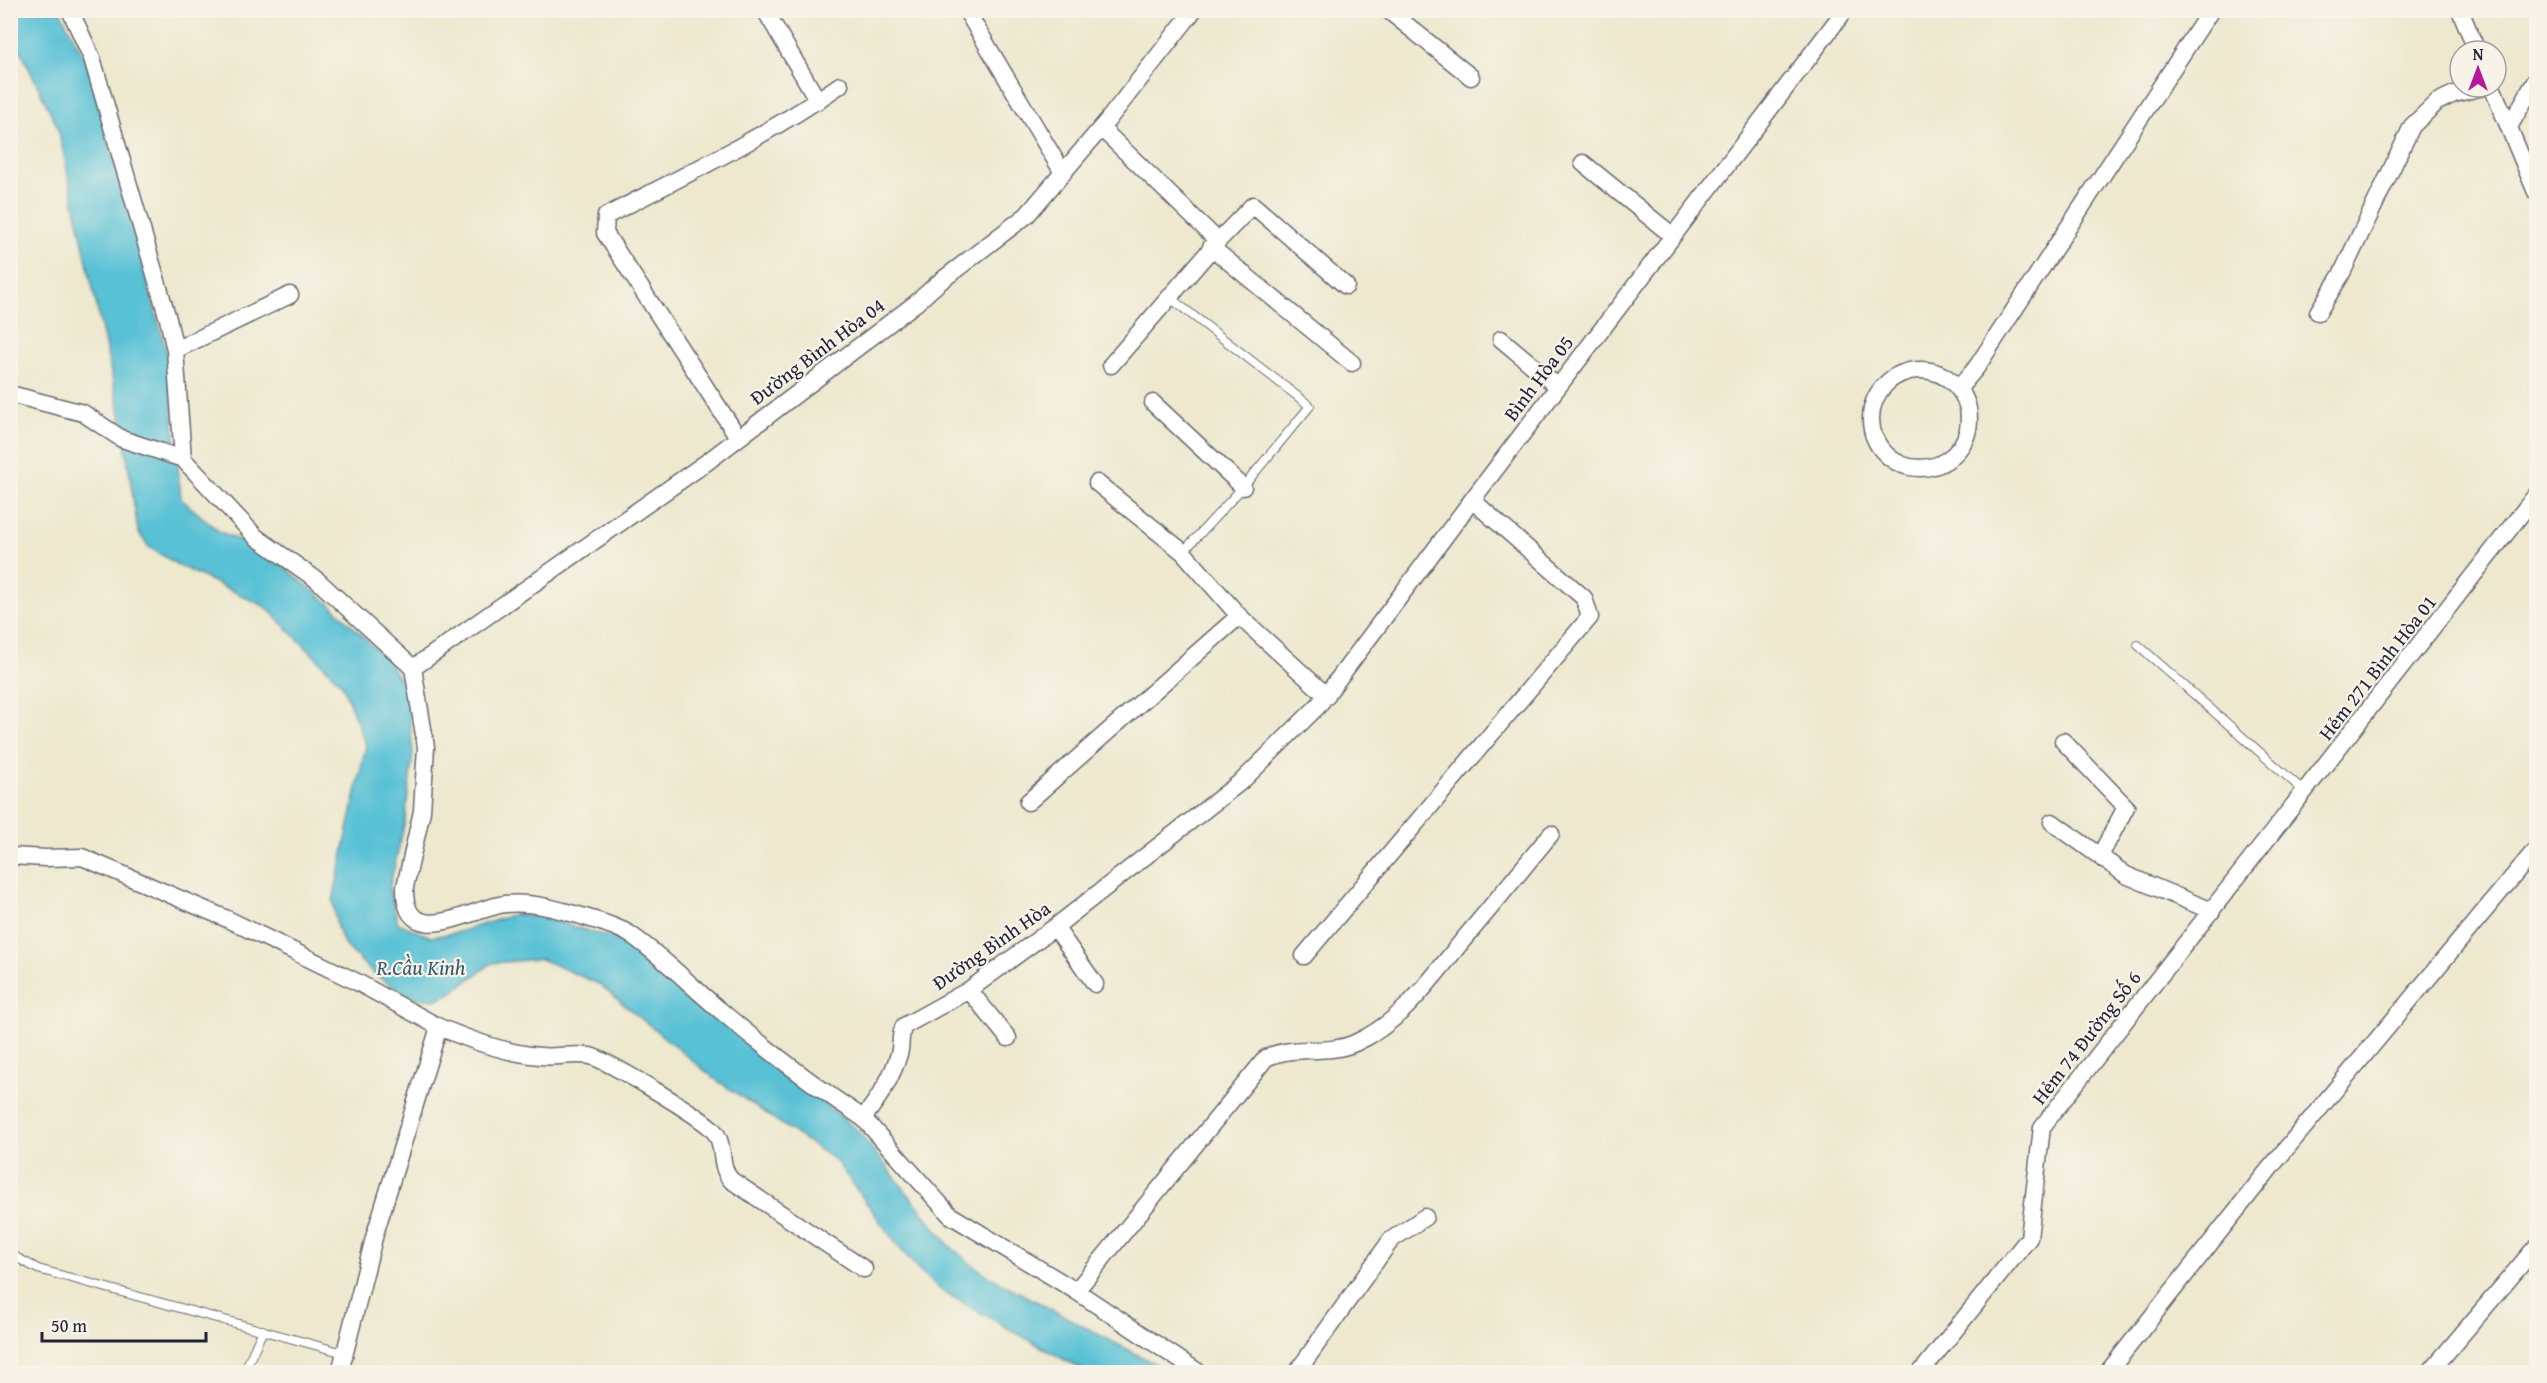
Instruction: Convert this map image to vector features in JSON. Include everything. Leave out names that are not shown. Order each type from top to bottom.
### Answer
[{"type":"street","points":[[70,10],[93,58],[168,319],[175,350],[183,459]]},
{"type":"street","points":[[765,10],[818,100]]},
{"type":"street","points":[[966,10],[1063,173]]},
{"type":"street","name":"Đường Bình Hòa 04","points":[[413,668],[738,437],[916,303],[937,284],[1027,215],[1101,128],[1194,10]]},
{"type":"street","points":[[1388,10],[1471,77]]},
{"type":"street","name":"Bình Hòa 05","points":[[1258,765],[1327,696],[1472,500],[1845,10]]},
{"type":"street","points":[[1959,388],[1976,368],[2211,10]]},
{"type":"street","points":[[2460,10],[2472,39]]},
{"type":"street","points":[[2508,127],[2536,80]]},
{"type":"street","points":[[738,437],[605,233],[606,216],[749,141],[840,85]]},
{"type":"street","points":[[2318,312],[2342,275],[2412,126],[2437,102],[2448,97]]},
{"type":"street","points":[[2497,99],[2536,192]]},
{"type":"street","points":[[1101,128],[1214,244],[1352,363]]},
{"type":"street","points":[[1583,163],[1673,236]]},
{"type":"street","points":[[1111,365],[1214,244],[1253,205],[1346,286]]},
{"type":"street","points":[[175,350],[290,295]]},
{"type":"street","points":[[1501,339],[1558,387]]},
{"type":"street","points":[[1922,369],[1936,372],[1959,388],[1968,407],[1969,428],[1960,448],[1945,462],[1931,467],[1911,467],[1891,459],[1880,450],[1874,437],[1870,417],[1875,396],[1895,376],[1922,369]]},
{"type":"street","points":[[10,394],[83,413],[122,439],[183,459],[256,537],[317,580],[413,668],[426,747],[422,812],[405,887],[408,910],[414,917],[423,922],[434,923],[502,905],[530,903],[564,911],[630,934],[752,1038],[808,1082],[863,1118],[950,1215],[1076,1291],[1198,1372]]},
{"type":"street","points":[[1154,403],[1243,487]]},
{"type":"street","points":[[1097,483],[1183,552],[1239,616],[1327,696]]},
{"type":"street","name":"Hẻm 271 Bình Hòa 01","points":[[2250,864],[2536,495]]},
{"type":"street","points":[[1304,956],[1590,616],[1584,598],[1472,500]]},
{"type":"street","points":[[1028,802],[1239,616]]},
{"type":"street","points":[[2064,741],[2126,807],[2100,856]]},
{"type":"street","name":"Đường Bình Hòa","points":[[863,1118],[877,1102],[894,1066],[899,1054],[900,1036],[904,1026],[969,990],[1055,927],[1243,780],[1258,765]]},
{"type":"street","points":[[2052,822],[2126,875],[2212,911]]},
{"type":"street","points":[[1076,1291],[1266,1058],[1282,1051],[1324,1051],[1353,1044],[1371,1035],[1403,1013],[1551,834]]},
{"type":"street","points":[[2108,1372],[2270,1167],[2536,849]]},
{"type":"street","points":[[10,856],[82,857],[225,918],[357,982],[439,1027],[477,1043],[518,1053],[549,1057],[590,1056],[668,1099],[712,1129],[718,1137],[726,1175],[731,1180],[864,1269]]},
{"type":"street","name":"Hẻm 74 Đường Số 6","points":[[1922,1372],[2029,1238],[2042,1127],[2250,864]]},
{"type":"street","points":[[1055,927],[1095,984]]},
{"type":"street","points":[[969,990],[1008,1038]]},
{"type":"street","points":[[339,1372],[375,1234],[439,1027]]},
{"type":"street","points":[[1297,1372],[1391,1240],[1425,1217]]},
{"type":"street","points":[[2430,1372],[2536,1247]]},
{"type":"lane","points":[[1169,297],[1310,406],[1243,487],[1183,552]]},
{"type":"lane","points":[[2138,645],[2306,792]]},
{"type":"lane","points":[[10,1254],[38,1269],[344,1353]]},
{"type":"lane","points":[[244,1372],[263,1330]]},
{"type":"water","name":"R.Cầu Kinh","points":[[11,11],[60,11],[86,61],[167,353],[181,499],[220,532],[265,552],[331,605],[388,661],[407,692],[413,753],[405,821],[389,889],[398,923],[431,937],[459,932],[515,914],[544,918],[626,942],[857,1130],[949,1245],[968,1262],[992,1278],[1170,1372],[1086,1372],[942,1291],[898,1246],[836,1161],[715,1079],[599,984],[541,959],[492,963],[451,993],[435,1000],[411,997],[375,975],[344,944],[337,927],[333,901],[366,745],[342,684],[266,607],[178,565],[149,547],[138,532],[122,423],[58,128],[11,31]]}]
